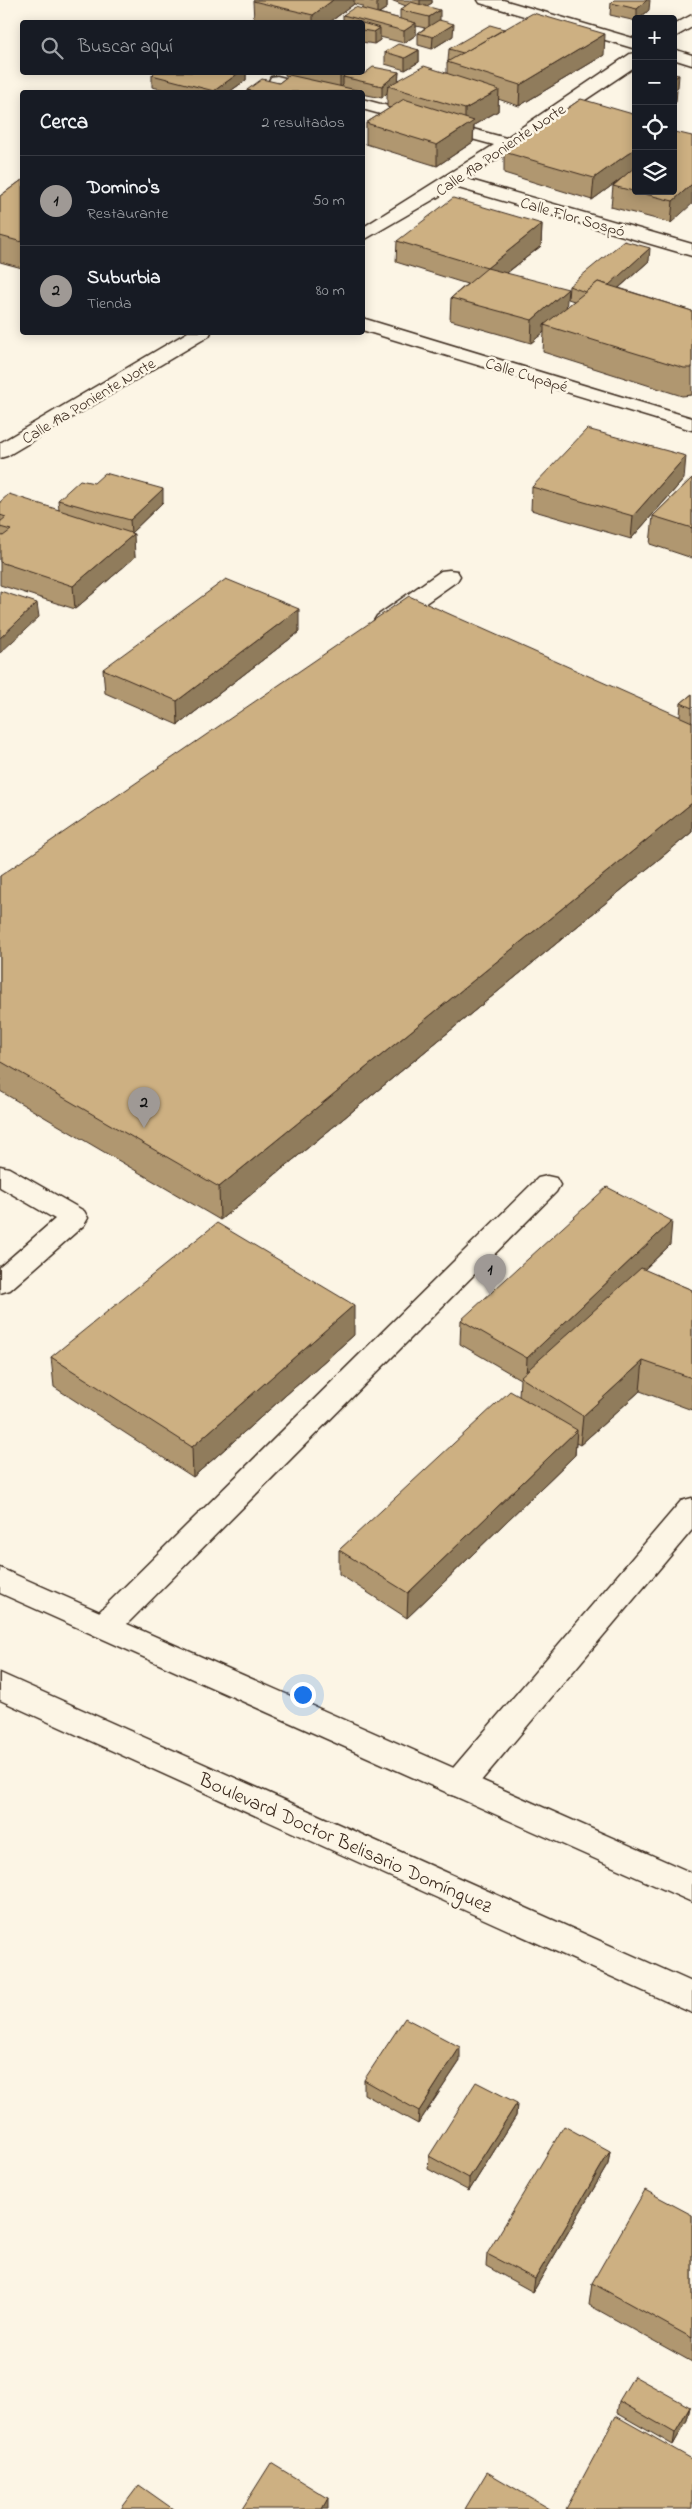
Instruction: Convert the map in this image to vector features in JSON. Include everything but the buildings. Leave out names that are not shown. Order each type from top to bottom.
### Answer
[{"type":"street","points":[[486,0],[632,43]]},
{"type":"street","points":[[677,29],[692,20]]},
{"type":"street","points":[[677,55],[692,60]]},
{"type":"street","name":"Calle 19a Poniente Norte","points":[[365,234],[453,181],[633,60]]},
{"type":"street","points":[[277,81],[311,90]]},
{"type":"street","points":[[365,105],[509,144]]},
{"type":"street","name":"Calle Flor Sospó","points":[[453,181],[692,250]]},
{"type":"street","name":"Calle Cupapé","points":[[365,325],[692,424]]},
{"type":"street","name":"Calle 19a Poniente Norte","points":[[0,452],[197,335]]},
{"type":"street","points":[[367,633],[449,576]]},
{"type":"street","points":[[0,1175],[74,1218],[0,1283]]},
{"type":"street","points":[[105,1626],[547,1185]]},
{"type":"street","points":[[459,1784],[692,1509]]},
{"type":"street","points":[[0,1580],[692,1888]]},
{"type":"street","name":"Boulevard Doctor Belisario Domínguez","points":[[0,1686],[692,1998]]},
{"type":"place","name":"Suburbia","points":[[144,1128]]},
{"type":"place","name":"Domino's","points":[[490,1295]]}]
